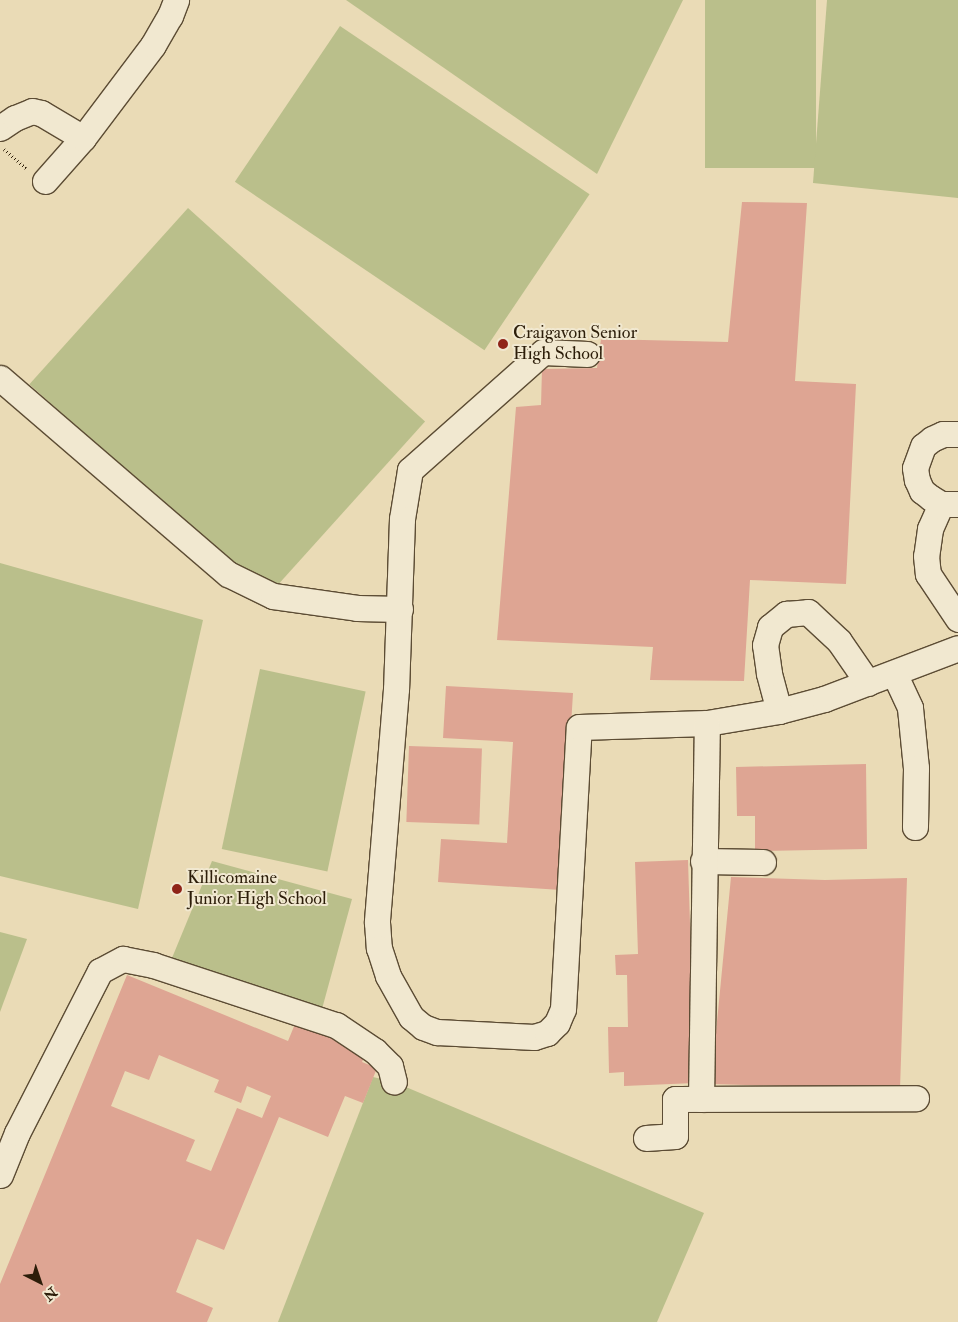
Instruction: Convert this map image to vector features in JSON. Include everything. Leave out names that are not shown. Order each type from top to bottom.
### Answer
[{"type":"street","points":[[45,181],[83,138],[153,45],[170,16],[176,0]]},
{"type":"street","points":[[0,128],[15,118],[32,111],[41,112],[83,138]]},
{"type":"street","points":[[587,354],[544,352],[410,470],[402,519],[396,689],[377,922],[379,948],[388,976],[411,1017],[423,1027],[437,1032],[534,1037],[547,1033],[557,1023],[562,1009],[579,727],[707,723],[779,711],[824,699],[958,648]]},
{"type":"street","points":[[0,378],[228,574],[273,596],[357,608],[400,609]]},
{"type":"street","points":[[958,434],[943,434],[923,446],[915,468],[920,485],[931,498],[950,504],[930,529],[926,556],[928,574],[958,619]]},
{"type":"street","points":[[779,711],[769,673],[765,645],[770,626],[786,614],[808,612],[839,641],[868,683]]},
{"type":"street","points":[[894,673],[910,708],[916,768],[915,827]]},
{"type":"street","points":[[701,1099],[703,861],[707,723]]},
{"type":"street","points":[[703,861],[763,862]]},
{"type":"street","points":[[0,1175],[17,1132],[100,971],[123,959],[153,965],[336,1025],[375,1051],[390,1066],[394,1082]]},
{"type":"street","points":[[646,1138],[676,1136],[675,1099],[916,1098]]},
{"type":"path","points":[[0,145],[13,159],[45,181]]},
{"type":"green space","points":[[346,0],[683,0],[597,174]]},
{"type":"green space","points":[[705,0],[816,0],[816,168],[705,168]]},
{"type":"green space","points":[[827,0],[958,0],[958,198],[813,183]]},
{"type":"green space","points":[[340,26],[590,194],[484,350],[235,182]]},
{"type":"green space","points":[[188,208],[425,421],[266,598],[29,384]]},
{"type":"green space","points":[[0,563],[203,620],[138,909],[0,876]]},
{"type":"green space","points":[[260,669],[366,691],[327,871],[222,849]]},
{"type":"green space","points":[[212,861],[352,899],[319,1020],[167,970]]},
{"type":"green space","points":[[0,932],[27,939],[0,1012]]},
{"type":"green space","points":[[373,1077],[394,1082],[704,1213],[657,1322],[278,1322]]},
{"type":"building","points":[[742,202],[807,203],[795,381],[856,384],[846,584],[750,580],[744,681],[650,680],[653,647],[497,640],[516,407],[541,405],[542,369],[597,368],[601,339],[728,342]]},
{"type":"building","points":[[446,686],[573,693],[561,890],[438,882],[441,839],[507,843],[513,742],[443,738]]},
{"type":"building","points":[[409,746],[482,749],[479,825],[406,822]]},
{"type":"building","points":[[866,764],[867,849],[755,851],[755,816],[737,816],[736,767]]},
{"type":"building","points":[[688,860],[695,1083],[624,1086],[624,1072],[609,1073],[608,1027],[628,1027],[627,975],[616,975],[615,955],[638,954],[635,862]]},
{"type":"building","points":[[731,877],[825,880],[907,878],[900,1089],[711,1084]]},
{"type":"building","points":[[127,975],[288,1041],[297,1019],[368,1048],[362,1062],[377,1068],[363,1103],[345,1096],[328,1137],[279,1117],[224,1250],[197,1239],[176,1292],[213,1308],[207,1322],[0,1322],[0,1284]],"holes":[[[159,1055],[219,1080],[214,1092],[241,1103],[247,1086],[271,1096],[262,1118],[237,1108],[211,1171],[186,1161],[195,1140],[111,1106],[125,1071],[149,1080]]]},
{"type":"place","name":"Craigavon Senior High School","points":[[503,344]]},
{"type":"place","name":"Killicomaine Junior High School","points":[[177,889]]}]
